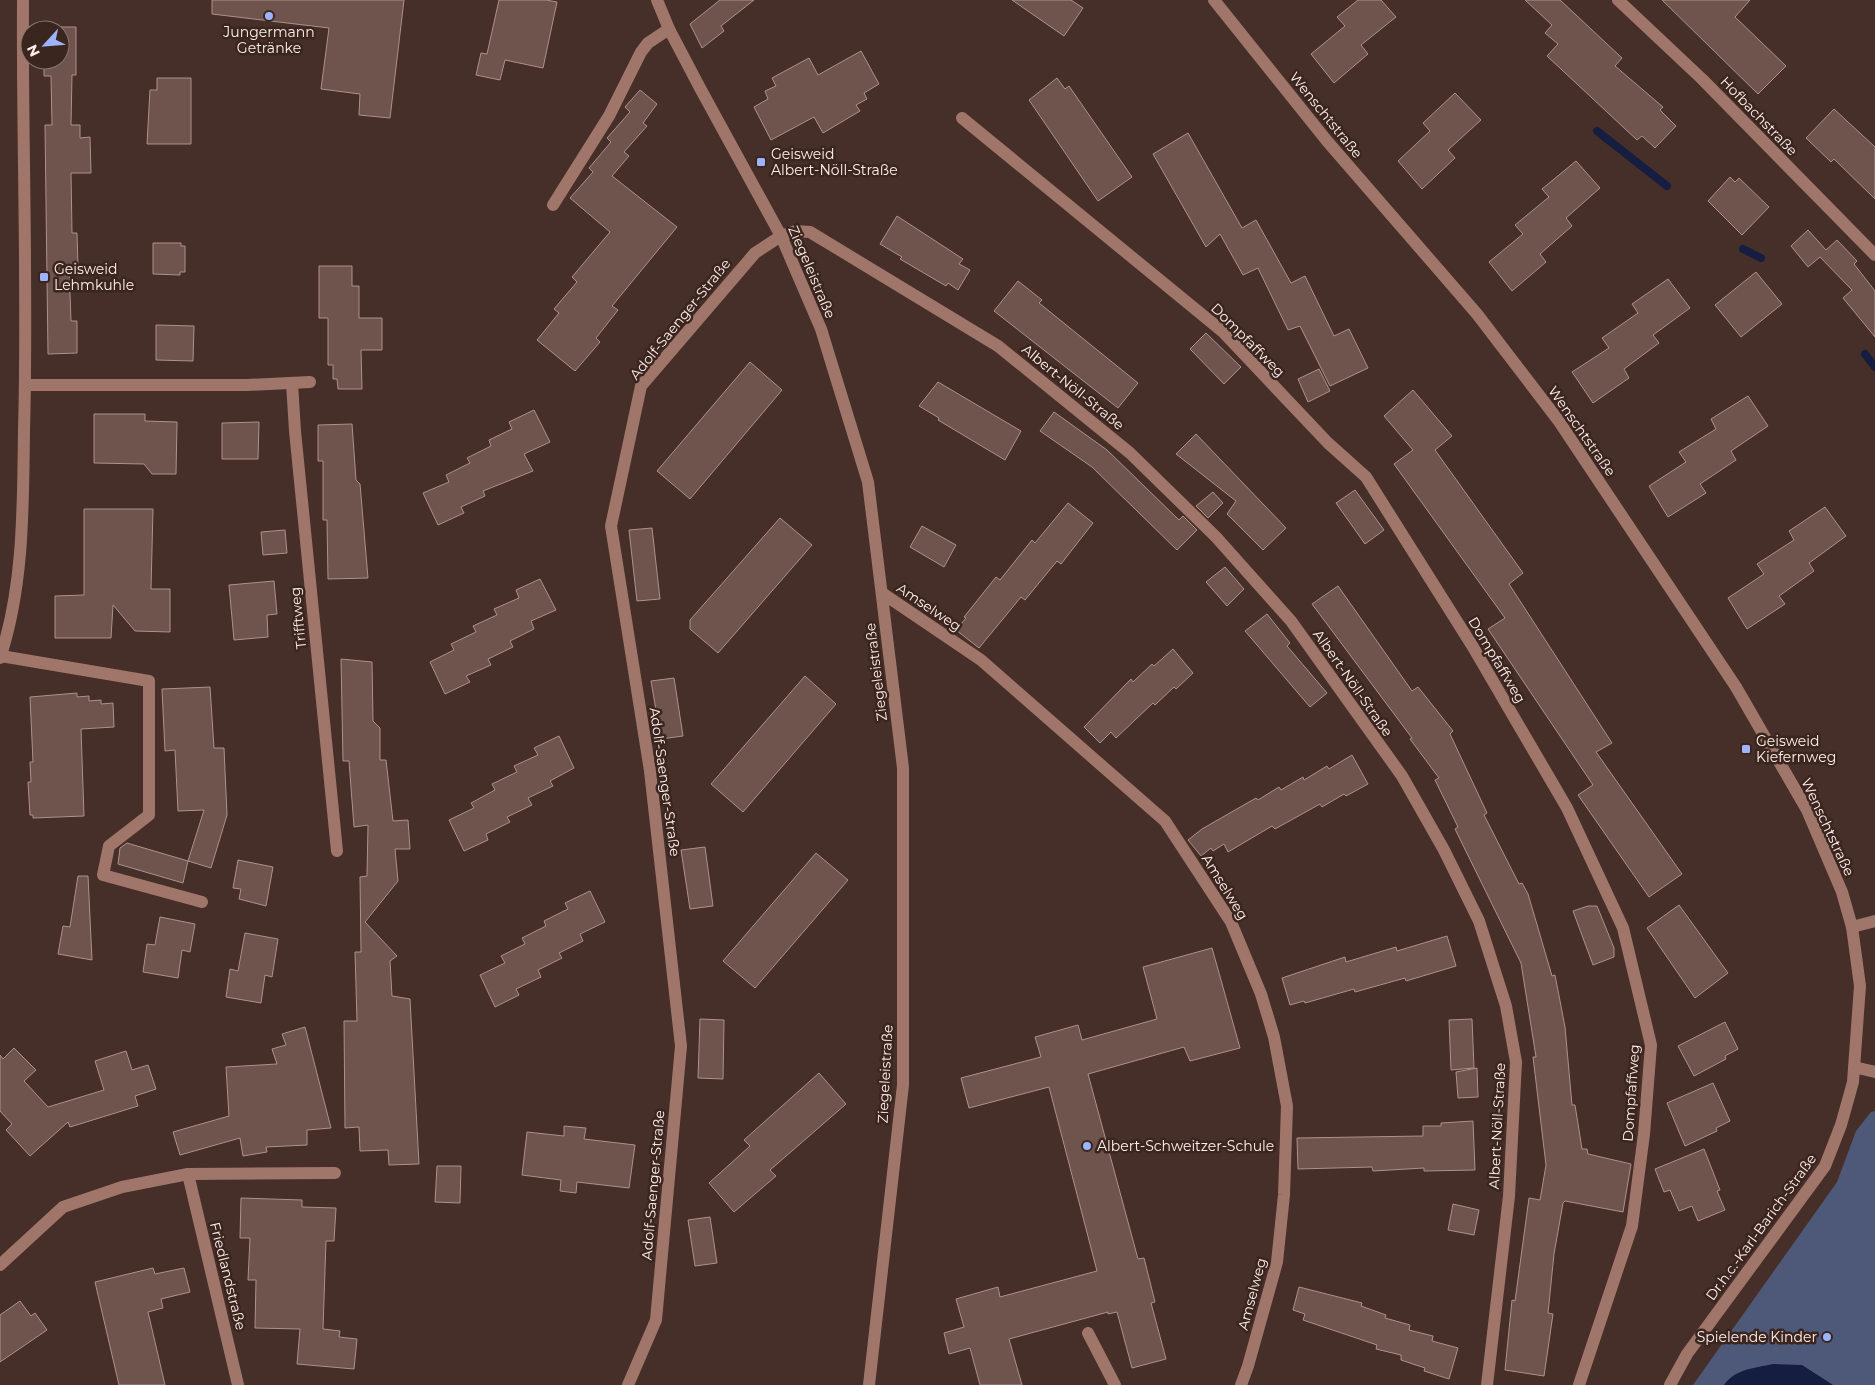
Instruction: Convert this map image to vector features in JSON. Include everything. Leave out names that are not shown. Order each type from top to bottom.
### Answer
[{"type":"street","points":[[23,0],[25,385],[23,500],[18,578],[0,657],[149,681],[149,815],[109,846],[103,875],[202,902]]},
{"type":"street","name":"Ziegeleistraße","points":[[657,0],[669,29],[781,236],[821,329],[868,482],[903,768],[903,1085],[870,1385]]},
{"type":"street","name":"Wenschtstraße","points":[[1214,0],[1327,141],[1477,314],[1558,420],[1736,687],[1773,750],[1806,810],[1842,892],[1852,927]]},
{"type":"street","name":"Hofbachstraße","points":[[1618,0],[1702,79],[1875,255]]},
{"type":"street","points":[[553,205],[609,116],[640,52],[648,43],[669,29]]},
{"type":"street","name":"Dompfaffweg","points":[[962,118],[1222,331],[1328,443],[1366,477],[1473,647],[1567,808],[1622,928],[1651,1045],[1644,1134],[1632,1226],[1579,1385]]},
{"type":"street","name":"Albert-Nöll-Straße","points":[[781,236],[796,231],[810,232],[998,346],[1130,453],[1216,537],[1291,621],[1402,776],[1444,850],[1479,921],[1506,1006],[1516,1062],[1508,1196],[1487,1385]]},
{"type":"street","name":"Adolf-Saenger-Straße","points":[[628,1385],[656,1320],[682,1046],[650,771],[611,526],[641,386],[736,272],[755,253],[781,236]]},
{"type":"street","points":[[25,385],[247,385],[310,382]]},
{"type":"street","name":"Trifftweg","points":[[292,383],[295,431],[336,851]]},
{"type":"street","name":"Amselweg","points":[[882,593],[982,660],[1165,821],[1231,922],[1261,994],[1274,1037],[1287,1106],[1284,1194],[1276,1262],[1248,1366],[1240,1385]]},
{"type":"street","points":[[1852,927],[1875,921]]},
{"type":"street","name":"Dr.h.c.-Karl-Barich-Straße","points":[[1670,1385],[1687,1354],[1825,1166],[1844,1117],[1853,1082],[1860,986],[1852,927]]},
{"type":"street","points":[[1854,1067],[1875,1072]]},
{"type":"street","points":[[0,1265],[63,1207],[122,1187],[188,1174],[335,1173]]},
{"type":"street","name":"Friedlandstraße","points":[[188,1174],[238,1385]]},
{"type":"street","points":[[1088,1333],[1115,1385]]},
{"type":"shaded area","points":[[1875,1111],[1875,1385],[1693,1385],[1837,1182],[1856,1131],[1871,1112]]},
{"type":"shaded area","points":[[1773,1364],[1802,1365],[1833,1385],[1724,1385],[1740,1372]]},
{"type":"building","points":[[212,0],[404,0],[390,118],[359,115],[360,94],[321,89],[329,28],[212,14]]},
{"type":"building","points":[[499,0],[546,0],[557,2],[543,68],[505,60],[500,80],[476,75],[481,53],[487,54]]},
{"type":"building","points":[[720,0],[754,0],[721,26],[724,31],[702,48],[690,24]]},
{"type":"building","points":[[1012,0],[1071,0],[1083,8],[1064,36]]},
{"type":"building","points":[[1358,0],[1381,0],[1396,17],[1361,45],[1368,54],[1334,83],[1311,54],[1345,26],[1337,17]]},
{"type":"building","points":[[1525,0],[1560,0],[1622,58],[1615,66],[1663,107],[1660,110],[1676,126],[1655,148],[1642,136],[1637,140],[1547,56],[1558,44],[1545,33],[1552,25]]},
{"type":"building","points":[[1662,0],[1750,0],[1735,17],[1786,66],[1758,94]]},
{"type":"building","points":[[70,27],[76,27],[76,75],[72,75],[71,125],[80,125],[80,138],[90,137],[91,173],[71,173],[72,233],[77,233],[78,267],[69,267],[71,321],[77,321],[77,353],[48,354],[45,125],[52,125],[51,76],[44,76],[44,70],[70,70]]},
{"type":"building","points":[[861,51],[879,84],[864,93],[867,99],[856,105],[860,111],[823,133],[814,117],[771,140],[754,107],[768,99],[765,91],[776,86],[772,78],[809,58],[818,75]]},
{"type":"building","points":[[157,78],[191,78],[191,144],[147,144],[150,90],[157,90]]},
{"type":"building","points":[[1057,78],[1065,89],[1069,86],[1132,177],[1098,201],[1029,100]]},
{"type":"building","points":[[640,90],[657,104],[643,123],[647,126],[624,152],[629,156],[612,176],[677,227],[612,306],[618,310],[596,338],[600,342],[575,371],[537,340],[559,313],[554,309],[577,282],[572,277],[610,232],[570,198],[593,172],[589,168],[611,142],[607,138],[630,112],[625,107]]},
{"type":"building","points":[[1455,93],[1481,120],[1448,150],[1455,158],[1422,189],[1398,161],[1430,131],[1423,123]]},
{"type":"building","points":[[1834,109],[1875,147],[1875,199],[1834,159],[1831,162],[1806,138]]},
{"type":"building","points":[[1188,133],[1242,228],[1256,220],[1291,283],[1305,276],[1334,336],[1349,329],[1368,368],[1330,386],[1300,326],[1288,330],[1258,268],[1243,275],[1220,234],[1206,247],[1153,154]]},
{"type":"building","points":[[1576,161],[1600,188],[1566,218],[1572,226],[1540,254],[1546,262],[1512,291],[1489,262],[1523,234],[1515,225],[1549,197],[1542,189]]},
{"type":"building","points":[[1730,177],[1735,182],[1739,178],[1769,207],[1742,235],[1708,201]]},
{"type":"building","points":[[897,216],[963,259],[959,264],[970,270],[958,290],[948,283],[946,286],[900,259],[902,257],[880,244]]},
{"type":"building","points":[[1808,230],[1826,250],[1837,240],[1857,261],[1854,264],[1875,291],[1875,337],[1843,298],[1852,290],[1820,257],[1808,267],[1791,246]]},
{"type":"building","points":[[153,243],[181,243],[181,246],[185,246],[185,272],[180,272],[180,275],[153,274]]},
{"type":"building","points":[[319,266],[352,266],[352,286],[359,286],[359,318],[382,318],[382,350],[361,350],[362,389],[338,389],[337,379],[333,379],[333,365],[328,365],[328,318],[319,318]]},
{"type":"building","points":[[1756,272],[1782,304],[1741,337],[1715,305]]},
{"type":"building","points":[[1668,279],[1690,308],[1653,335],[1659,343],[1624,369],[1629,378],[1593,403],[1572,372],[1609,348],[1602,338],[1638,313],[1632,304]]},
{"type":"building","points":[[1018,281],[1042,300],[1039,303],[1138,383],[1118,408],[994,311]]},
{"type":"building","points":[[156,325],[194,326],[193,361],[156,360]]},
{"type":"building","points":[[1206,333],[1241,367],[1224,384],[1190,349]]},
{"type":"building","points":[[750,362],[782,390],[690,499],[657,471]]},
{"type":"building","points":[[1319,369],[1330,391],[1308,402],[1298,379]]},
{"type":"building","points":[[938,382],[1021,431],[1005,460],[938,420],[939,418],[919,406]]},
{"type":"building","points":[[1413,390],[1452,436],[1435,450],[1523,573],[1509,584],[1612,743],[1596,752],[1682,874],[1649,897],[1578,795],[1593,785],[1488,629],[1505,618],[1394,464],[1413,450],[1384,416]]},
{"type":"building","points":[[1748,396],[1768,426],[1731,451],[1736,460],[1700,484],[1706,493],[1668,517],[1649,486],[1686,462],[1679,452],[1716,429],[1711,419]]},
{"type":"building","points":[[534,410],[550,442],[524,454],[533,471],[483,491],[485,496],[461,507],[464,513],[438,525],[423,493],[449,482],[446,475],[470,463],[467,458],[491,446],[489,440],[512,429],[509,422]]},
{"type":"building","points":[[1054,412],[1107,450],[1179,520],[1183,516],[1197,530],[1177,550],[1092,467],[1040,431]]},
{"type":"building","points":[[94,414],[145,414],[145,421],[177,422],[176,474],[152,474],[144,464],[94,463]]},
{"type":"building","points":[[259,422],[258,459],[222,459],[222,423]]},
{"type":"building","points":[[352,424],[356,480],[360,484],[368,578],[328,579],[327,520],[323,520],[323,461],[318,461],[318,425]]},
{"type":"building","points":[[1196,434],[1286,528],[1263,550],[1227,514],[1236,501],[1176,454]]},
{"type":"building","points":[[1355,490],[1384,530],[1365,544],[1336,503]]},
{"type":"building","points":[[1213,492],[1223,503],[1208,518],[1196,506]]},
{"type":"building","points":[[1068,503],[1093,523],[1061,564],[1057,561],[1025,600],[1021,597],[979,648],[956,630],[996,577],[1000,580],[1032,540],[1035,543]]},
{"type":"building","points":[[1825,507],[1846,536],[1809,563],[1814,571],[1779,596],[1785,604],[1747,629],[1728,598],[1764,574],[1757,564],[1794,540],[1789,531]]},
{"type":"building","points":[[84,509],[153,509],[151,589],[170,589],[170,632],[135,631],[113,605],[111,638],[55,638],[55,596],[84,595]]},
{"type":"building","points":[[780,518],[812,545],[718,653],[690,629],[690,620]]},
{"type":"building","points":[[922,526],[956,545],[944,567],[910,547]]},
{"type":"building","points":[[652,528],[660,599],[637,601],[629,530]]},
{"type":"building","points":[[285,530],[287,553],[263,555],[261,532]]},
{"type":"building","points":[[1225,567],[1244,589],[1227,606],[1206,582]]},
{"type":"building","points":[[540,579],[556,610],[531,621],[534,629],[510,641],[513,647],[488,659],[491,665],[466,676],[470,682],[445,694],[430,662],[454,650],[451,644],[476,632],[473,626],[497,615],[494,609],[519,598],[516,590]]},
{"type":"building","points":[[274,581],[277,614],[267,615],[268,637],[234,640],[229,585]]},
{"type":"building","points":[[1338,586],[1412,691],[1418,687],[1453,731],[1450,734],[1487,813],[1484,815],[1519,884],[1522,883],[1528,894],[1552,976],[1555,975],[1565,1027],[1572,1105],[1575,1105],[1582,1149],[1587,1149],[1588,1154],[1631,1164],[1623,1212],[1565,1201],[1563,1203],[1554,1254],[1548,1313],[1553,1314],[1544,1376],[1505,1370],[1512,1300],[1515,1301],[1529,1198],[1540,1200],[1546,1165],[1533,1057],[1536,1057],[1521,963],[1455,829],[1458,827],[1435,780],[1439,778],[1410,739],[1412,738],[1312,604]]},
{"type":"building","points":[[1267,614],[1290,643],[1287,646],[1327,693],[1310,707],[1245,631]]},
{"type":"building","points":[[1173,649],[1193,673],[1176,689],[1174,687],[1155,705],[1153,703],[1116,738],[1111,732],[1100,743],[1084,727],[1131,679],[1133,682],[1152,664],[1154,666]]},
{"type":"building","points":[[341,659],[372,662],[373,721],[380,728],[380,760],[386,760],[393,821],[408,820],[410,849],[395,849],[398,881],[365,922],[397,956],[390,961],[392,996],[410,999],[419,1164],[389,1165],[388,1150],[360,1151],[359,1127],[345,1128],[344,1021],[357,1021],[355,952],[361,952],[360,877],[367,876],[368,825],[354,827],[349,761],[343,761]]},
{"type":"building","points":[[805,676],[836,704],[743,812],[711,784]]},
{"type":"building","points":[[674,678],[683,736],[661,739],[651,681]]},
{"type":"building","points":[[210,687],[214,748],[224,748],[227,815],[211,868],[188,861],[204,810],[178,811],[175,750],[165,751],[162,689]]},
{"type":"building","points":[[77,693],[77,697],[89,696],[89,701],[101,700],[101,704],[113,703],[114,727],[81,729],[84,816],[33,818],[33,815],[30,815],[28,782],[31,782],[30,762],[33,762],[30,697]]},
{"type":"building","points":[[559,736],[574,768],[550,781],[553,786],[528,798],[532,805],[507,817],[510,822],[486,834],[488,840],[464,851],[449,820],[474,808],[471,803],[495,790],[492,784],[517,772],[514,766],[538,755],[534,748]]},
{"type":"building","points":[[1352,755],[1368,784],[1346,796],[1344,794],[1322,807],[1320,804],[1275,829],[1272,826],[1228,852],[1224,844],[1213,851],[1211,848],[1201,856],[1188,840],[1202,829],[1256,798],[1258,800],[1279,787],[1281,790],[1303,777],[1304,780],[1327,766],[1329,769]]},
{"type":"building","points":[[127,843],[188,861],[183,883],[118,864],[120,848]]},
{"type":"building","points":[[705,847],[713,906],[690,909],[681,850]]},
{"type":"building","points":[[816,853],[848,880],[755,988],[723,961]]},
{"type":"building","points":[[238,860],[273,867],[266,906],[239,899],[241,889],[233,888]]},
{"type":"building","points":[[78,876],[88,876],[92,960],[58,954],[63,926],[70,927]]},
{"type":"building","points":[[590,891],[605,922],[580,934],[583,941],[559,953],[562,958],[538,970],[541,977],[516,989],[519,995],[495,1007],[480,975],[505,963],[501,956],[525,944],[522,938],[546,926],[544,921],[568,909],[565,903]]},
{"type":"building","points":[[1679,905],[1728,973],[1695,998],[1647,928]]},
{"type":"building","points":[[1588,906],[1597,906],[1614,948],[1614,957],[1593,965],[1573,911]]},
{"type":"building","points":[[160,917],[195,924],[190,952],[182,950],[178,978],[143,972],[147,944],[155,945]]},
{"type":"building","points":[[245,933],[278,939],[272,977],[265,975],[261,1003],[226,997],[230,969],[238,971]]},
{"type":"building","points":[[1447,936],[1456,966],[1406,981],[1405,978],[1355,992],[1354,989],[1305,1003],[1304,1001],[1290,1005],[1282,978],[1345,957],[1346,962],[1396,947],[1397,951]]},
{"type":"building","points":[[1212,948],[1240,1048],[1190,1061],[1184,1047],[1088,1074],[1138,1259],[1144,1258],[1155,1302],[1151,1303],[1166,1359],[1132,1368],[1117,1312],[1108,1314],[1108,1312],[1009,1339],[1022,1385],[980,1385],[970,1348],[949,1354],[944,1333],[964,1327],[956,1299],[998,1287],[1000,1297],[1097,1271],[1049,1087],[969,1108],[961,1078],[1041,1057],[1035,1037],[1078,1025],[1082,1040],[1157,1019],[1143,967]]},
{"type":"building","points":[[700,1019],[724,1020],[723,1079],[698,1078]]},
{"type":"building","points":[[1472,1019],[1474,1068],[1451,1070],[1449,1020]]},
{"type":"building","points":[[1725,1022],[1738,1049],[1725,1056],[1726,1059],[1694,1076],[1678,1046]]},
{"type":"building","points":[[305,1027],[331,1128],[307,1130],[307,1145],[266,1147],[267,1152],[243,1156],[240,1138],[180,1155],[173,1132],[229,1116],[226,1067],[277,1064],[272,1049],[286,1045],[282,1034]]},
{"type":"building","points":[[14,1048],[36,1070],[24,1081],[48,1107],[104,1090],[95,1061],[126,1051],[132,1070],[148,1065],[156,1089],[135,1096],[138,1106],[70,1127],[68,1122],[30,1156],[6,1130],[12,1124],[0,1111],[0,1055],[3,1059]]},
{"type":"building","points":[[1477,1068],[1478,1097],[1458,1098],[1456,1072]]},
{"type":"building","points":[[819,1073],[846,1104],[770,1170],[776,1176],[734,1212],[709,1183],[750,1146],[744,1140]]},
{"type":"building","points":[[1713,1083],[1730,1121],[1716,1128],[1717,1131],[1685,1146],[1667,1103]]},
{"type":"building","points":[[1473,1121],[1475,1170],[1424,1171],[1424,1168],[1373,1171],[1372,1167],[1298,1169],[1297,1138],[1423,1136],[1423,1126],[1441,1126],[1441,1123]]},
{"type":"building","points":[[564,1126],[586,1128],[584,1139],[635,1145],[629,1188],[577,1182],[576,1193],[560,1191],[561,1180],[522,1175],[527,1132],[564,1136]]},
{"type":"building","points":[[1704,1149],[1720,1190],[1717,1191],[1725,1210],[1698,1221],[1692,1206],[1679,1211],[1670,1190],[1664,1192],[1655,1169]]},
{"type":"building","points":[[437,1166],[461,1166],[460,1203],[435,1202]]},
{"type":"building","points":[[241,1198],[302,1200],[302,1207],[336,1208],[334,1241],[326,1241],[323,1329],[340,1331],[339,1337],[357,1339],[354,1369],[297,1364],[300,1329],[255,1328],[256,1280],[248,1280],[250,1238],[240,1238]]},
{"type":"building","points":[[1453,1204],[1479,1210],[1474,1235],[1448,1230]]},
{"type":"building","points":[[710,1217],[717,1263],[695,1266],[688,1220]]},
{"type":"building","points":[[153,1268],[155,1274],[184,1268],[190,1292],[161,1299],[163,1308],[148,1312],[165,1385],[119,1385],[95,1282]]},
{"type":"building","points":[[1299,1287],[1362,1303],[1361,1306],[1386,1315],[1385,1318],[1410,1325],[1409,1330],[1433,1336],[1432,1341],[1458,1348],[1449,1379],[1424,1371],[1425,1368],[1401,1360],[1401,1355],[1376,1349],[1377,1345],[1303,1320],[1305,1314],[1293,1310]]},
{"type":"building","points":[[20,1301],[31,1316],[35,1313],[47,1330],[0,1362],[0,1315]]},
{"type":"waterway","points":[[1597,131],[1667,186]]},
{"type":"waterway","points":[[1743,249],[1761,258]]},
{"type":"waterway","points":[[1865,354],[1875,367]]},
{"type":"place","name":"Jungermann Getränke","points":[[269,16]]},
{"type":"place","name":"Geisweid Albert-Nöll-Straße","points":[[761,162]]},
{"type":"place","name":"Geisweid Lehmkuhle","points":[[44,277]]},
{"type":"place","name":"Geisweid Kiefernweg","points":[[1746,749]]},
{"type":"place","name":"Albert-Schweitzer-Schule","points":[[1087,1146]]},
{"type":"place","name":"Spielende Kinder","points":[[1827,1337]]}]
